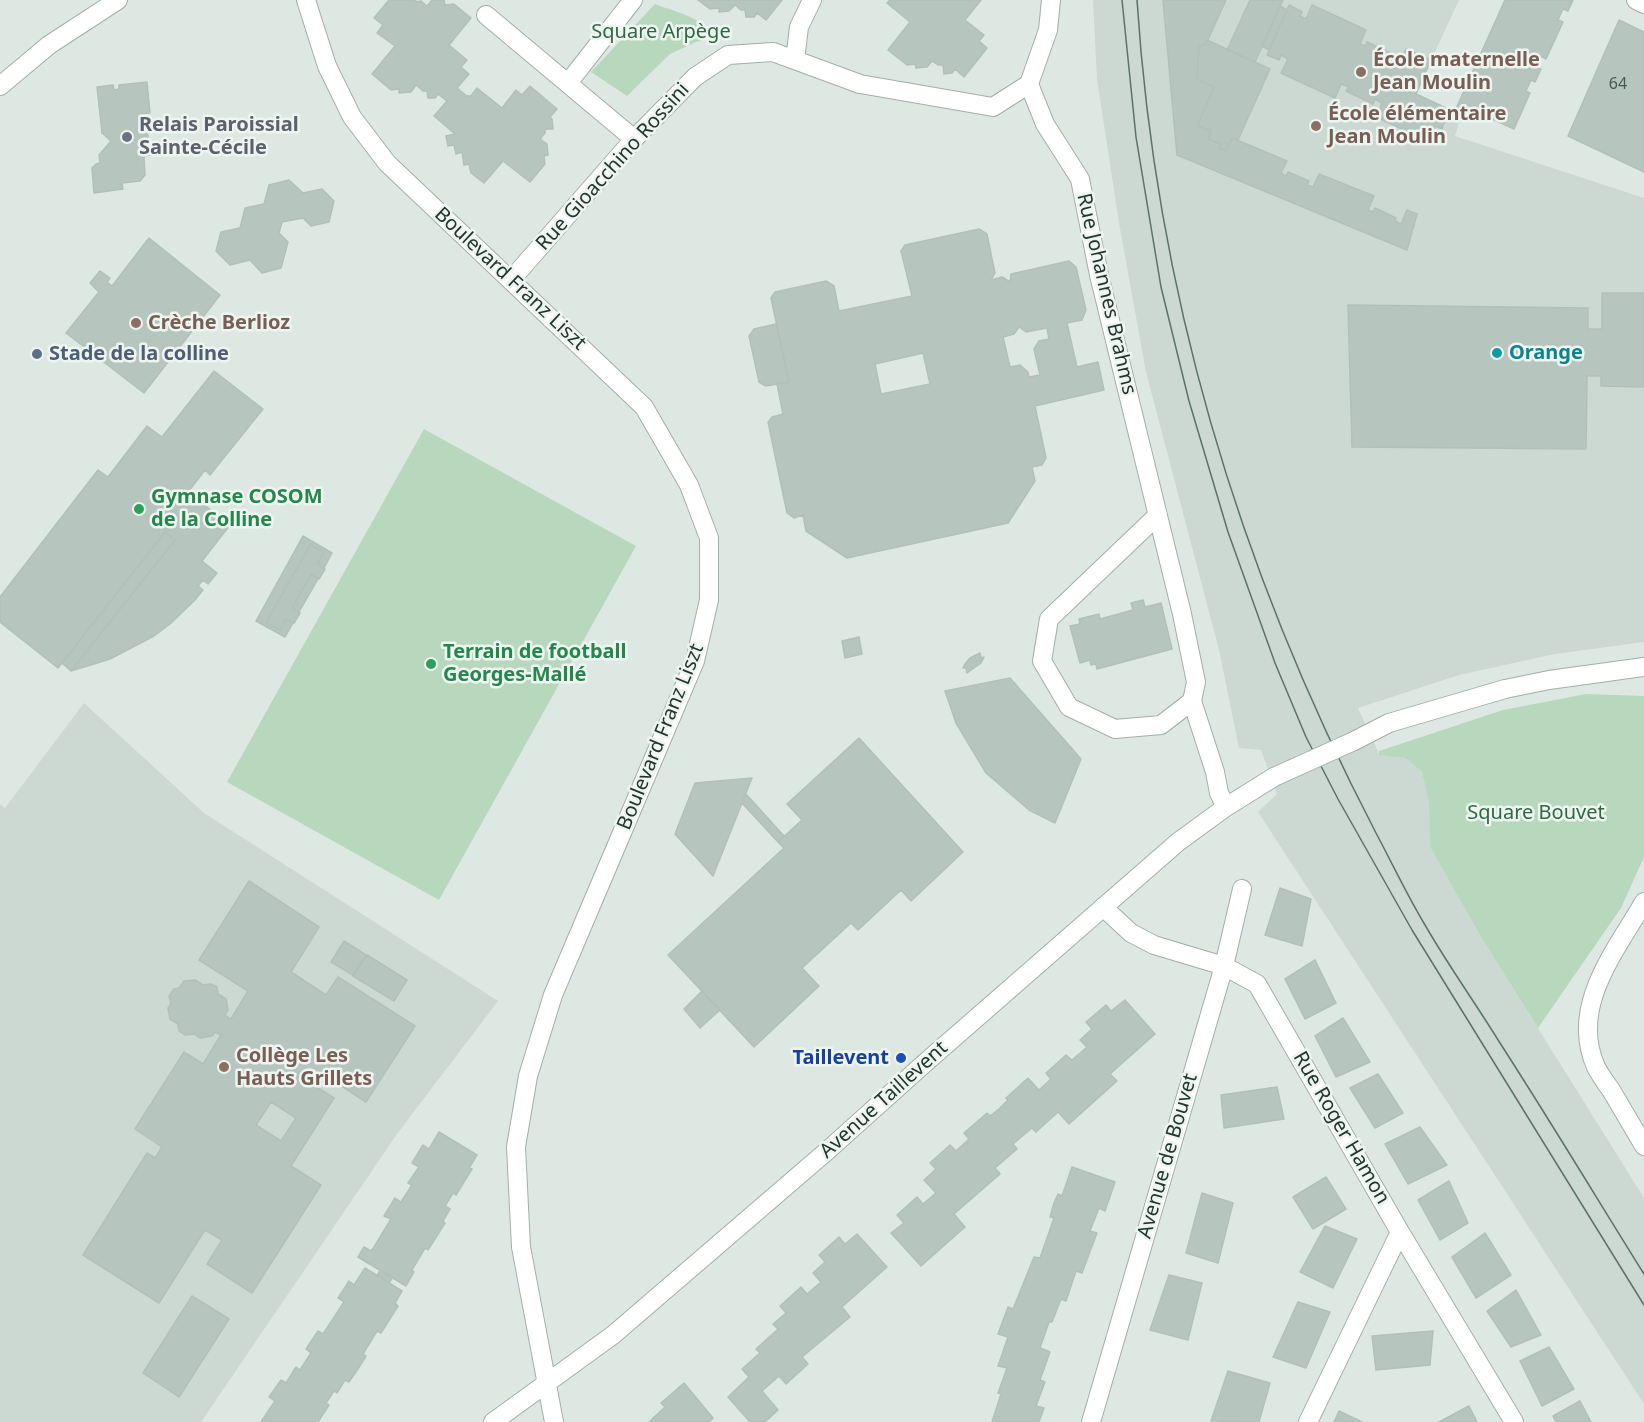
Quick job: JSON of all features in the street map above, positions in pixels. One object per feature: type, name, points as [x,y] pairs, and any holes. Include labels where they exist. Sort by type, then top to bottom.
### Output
[{"type":"street","points":[[0,86],[49,45],[118,0]]},
{"type":"street","name":"Boulevard Franz Liszt","points":[[306,0],[327,66],[352,117],[387,163],[644,407],[689,485],[709,538],[709,600],[695,661],[553,995],[528,1076],[516,1147],[521,1247],[554,1422]]},
{"type":"street","points":[[568,83],[633,0]]},
{"type":"street","points":[[795,60],[799,27],[812,0]]},
{"type":"street","points":[[1029,84],[1048,30],[1051,0]]},
{"type":"street","points":[[1636,0],[1644,4]]},
{"type":"street","points":[[486,15],[634,140]]},
{"type":"street","name":"Rue Gioacchino Rossini","points":[[511,280],[634,140],[695,77],[728,55],[773,52],[860,84],[993,107],[1029,84]]},
{"type":"street","name":"Rue Johannes Brahms","points":[[1029,84],[1045,124],[1080,179],[1099,275],[1182,614],[1196,682],[1192,701]]},
{"type":"street","points":[[1158,514],[1048,619],[1042,661],[1069,707],[1115,729],[1161,725],[1192,701],[1215,772],[1219,793],[1226,807]]},
{"type":"street","name":"Avenue Taillevent","points":[[493,1422],[622,1327],[827,1151],[1178,842],[1226,807],[1274,777],[1389,723],[1505,689],[1549,680],[1644,667]]},
{"type":"street","name":"Avenue de Bouvet","points":[[1091,1422],[1224,966],[1242,889]]},
{"type":"street","points":[[1644,902],[1597,983],[1589,1006],[1587,1026],[1588,1042],[1596,1067],[1644,1146]]},
{"type":"street","name":"Rue Roger Hamon","points":[[1103,907],[1131,933],[1148,942],[1224,966],[1257,984],[1400,1232],[1514,1422]]},
{"type":"street","points":[[1308,1422],[1400,1232]]},
{"type":"shaded area","points":[[1093,0],[1459,0],[1416,93],[1461,115],[1455,136],[1644,198],[1644,642],[1555,654],[1459,675],[1358,708],[1379,754],[1405,758],[1422,772],[1429,804],[1430,847],[1481,937],[1644,1198],[1644,1404],[1258,812],[1277,794],[1261,750],[1239,748],[1219,650],[1146,372],[1119,223],[1097,79]]},
{"type":"shaded area","name":"Collège Les Hauts Grillets","points":[[84,703],[204,813],[498,1001],[397,1134],[201,1422],[0,1422],[0,804],[5,808]]},
{"type":"green space","name":"Square Arpège","points":[[655,4],[696,20],[709,31],[713,38],[696,42],[670,54],[627,96],[591,72]]},
{"type":"green space","name":"Terrain de football Georges-Mallé","points":[[424,429],[636,546],[439,900],[227,782]]},
{"type":"green space","name":"Square Bouvet","points":[[1586,694],[1644,696],[1644,857],[1621,908],[1538,1028],[1481,937],[1430,847],[1429,804],[1422,772],[1405,758],[1379,755],[1379,751],[1503,710]]},
{"type":"building","points":[[389,0],[416,0],[427,6],[432,0],[444,0],[445,5],[454,4],[471,18],[449,45],[467,60],[461,67],[469,74],[457,88],[467,96],[471,96],[477,88],[502,108],[516,90],[522,95],[530,86],[557,109],[550,117],[553,129],[545,129],[540,139],[547,144],[548,155],[544,156],[545,164],[530,182],[503,161],[484,183],[471,173],[469,164],[464,165],[462,152],[456,154],[454,145],[448,146],[446,136],[455,134],[434,116],[447,101],[438,94],[435,98],[428,98],[427,91],[423,91],[416,85],[411,92],[399,93],[399,89],[391,90],[372,74],[395,46],[377,33],[383,25],[374,18]]},
{"type":"building","points":[[698,0],[782,0],[766,20],[757,13],[754,17],[746,17],[745,10],[735,5],[729,11],[719,12],[719,8],[710,9]]},
{"type":"building","points":[[890,0],[981,0],[965,20],[984,35],[979,41],[987,48],[964,77],[955,69],[952,73],[944,74],[943,65],[932,61],[927,67],[916,68],[915,64],[907,65],[888,50],[910,22],[887,3]]},
{"type":"building","points":[[1163,0],[1226,0],[1206,44],[1199,47],[1197,79],[1214,87],[1197,126],[1211,131],[1208,139],[1221,144],[1219,148],[1226,151],[1232,138],[1287,161],[1281,173],[1286,176],[1288,172],[1309,181],[1307,185],[1313,187],[1319,174],[1374,196],[1368,210],[1373,212],[1375,208],[1396,218],[1395,221],[1401,224],[1407,210],[1417,214],[1407,250],[1177,155]]},
{"type":"building","points":[[1250,0],[1283,0],[1255,62],[1227,50]]},
{"type":"building","points":[[1505,0],[1573,0],[1568,11],[1563,9],[1558,20],[1563,22],[1546,59],[1541,56],[1536,68],[1541,69],[1535,82],[1531,80],[1526,91],[1530,93],[1514,129],[1466,107],[1461,116],[1454,113]]},
{"type":"building","points":[[1289,5],[1302,12],[1300,16],[1306,19],[1312,5],[1366,30],[1360,44],[1365,46],[1367,42],[1395,55],[1393,60],[1399,62],[1406,49],[1431,60],[1416,94],[1448,109],[1442,129],[1435,126],[1428,141],[1376,117],[1382,103],[1375,99],[1373,104],[1346,91],[1349,87],[1341,84],[1335,98],[1281,73],[1288,59],[1281,55],[1279,60],[1267,55]]},
{"type":"building","points":[[1280,6],[1287,10],[1269,50],[1262,46]]},
{"type":"building","points":[[1619,20],[1644,32],[1644,172],[1568,136]]},
{"type":"building","points":[[1207,40],[1270,69],[1238,140],[1232,138],[1226,151],[1219,148],[1221,144],[1208,139],[1211,131],[1197,126],[1214,87],[1197,79],[1199,47],[1206,44]]},
{"type":"building","name":"Relais Paroissial Sainte-Cécile","points":[[147,82],[150,113],[139,114],[141,129],[147,128],[150,155],[144,156],[145,175],[140,181],[122,183],[123,189],[94,193],[92,168],[100,163],[99,155],[111,141],[102,133],[97,87],[113,85],[114,90],[119,89],[119,85]]},
{"type":"building","points":[[289,180],[303,193],[322,189],[334,201],[329,222],[311,226],[303,218],[282,222],[279,233],[288,242],[281,268],[262,273],[250,260],[230,265],[216,251],[221,232],[240,228],[245,208],[264,204],[269,185]]},
{"type":"building","points":[[979,229],[987,234],[995,273],[991,280],[1002,277],[1010,282],[1011,274],[1069,261],[1076,267],[1086,310],[1082,320],[1067,323],[1077,367],[1098,362],[1104,390],[1035,406],[1046,458],[1042,465],[1032,467],[1035,481],[1008,523],[847,558],[806,531],[803,515],[794,518],[787,513],[768,422],[772,417],[783,414],[777,384],[789,382],[771,298],[775,292],[826,281],[834,286],[839,311],[912,296],[901,251],[905,245]],"holes":[[[1019,327],[1026,332],[1047,328],[1049,339],[1039,341],[1034,349],[1040,375],[1029,377],[1028,372],[1020,365],[1010,367],[1003,337],[1014,334]],[[923,353],[930,384],[881,394],[875,364]]]},
{"type":"building","name":"Crèche Berlioz","points":[[149,238],[220,295],[144,393],[66,333],[99,292],[90,283],[100,271],[110,278],[107,282],[112,286]]},
{"type":"building","name":"Orange","points":[[1602,293],[1644,293],[1644,387],[1601,386],[1601,376],[1587,376],[1586,449],[1352,447],[1348,305],[1588,308],[1588,329],[1602,329]]},
{"type":"building","points":[[776,324],[789,382],[766,386],[759,382],[749,336],[754,329]]},
{"type":"building","name":"Gymnase COSOM de la Colline","points":[[214,371],[263,409],[210,475],[205,470],[188,492],[230,525],[202,561],[217,573],[208,584],[203,580],[198,586],[203,590],[194,601],[154,636],[110,659],[71,671],[175,540],[165,532],[58,668],[0,622],[0,597],[98,470],[108,477],[147,426],[162,437]]},
{"type":"building","points":[[165,532],[175,540],[71,671],[62,663]]},
{"type":"building","points":[[303,536],[332,553],[324,568],[317,564],[324,552],[310,545],[266,623],[280,630],[286,619],[293,623],[285,637],[256,621]]},
{"type":"building","points":[[310,545],[324,552],[317,564],[325,569],[319,579],[311,574],[292,608],[300,613],[294,623],[286,619],[280,630],[266,623]]},
{"type":"building","points":[[311,574],[318,579],[299,612],[292,608]]},
{"type":"building","points":[[1143,600],[1145,607],[1161,603],[1172,649],[1097,669],[1096,664],[1091,665],[1090,660],[1080,663],[1070,626],[1080,624],[1079,619],[1099,614],[1100,619],[1133,610],[1131,603]]},
{"type":"building","points":[[859,637],[862,654],[845,658],[842,641]]},
{"type":"building","points":[[980,653],[981,658],[984,657],[981,663],[967,673],[966,668],[963,668],[965,664],[970,658]]},
{"type":"building","points":[[1010,678],[1081,759],[1055,823],[1029,810],[986,773],[956,723],[945,691]]},
{"type":"building","points":[[859,738],[963,852],[911,901],[901,890],[858,930],[851,923],[802,968],[819,986],[754,1047],[668,955],[784,848],[778,842],[802,820],[787,804]]},
{"type":"building","points":[[752,778],[713,876],[675,834],[695,783]]},
{"type":"building","points":[[746,794],[784,836],[778,842],[742,803]]},
{"type":"building","name":"Collège Les Hauts Grillets","points":[[249,881],[319,927],[291,972],[326,995],[338,977],[415,1026],[366,1102],[323,1074],[315,1086],[334,1098],[291,1166],[321,1185],[252,1293],[207,1264],[222,1240],[205,1230],[159,1303],[83,1255],[147,1153],[155,1158],[162,1147],[135,1129],[184,1052],[203,1064],[221,1035],[215,1032],[212,1036],[200,1038],[194,1034],[185,1035],[179,1031],[178,1024],[170,1019],[169,996],[184,981],[196,980],[203,985],[211,984],[217,987],[218,994],[226,999],[228,1010],[225,1015],[231,1019],[248,991],[199,960]],"holes":[[[271,1102],[296,1118],[281,1141],[256,1125]]]},
{"type":"building","points":[[1280,888],[1311,899],[1302,946],[1265,935]]},
{"type":"building","points":[[344,941],[366,955],[353,975],[331,962]]},
{"type":"building","points":[[367,955],[407,980],[394,1001],[353,976]]},
{"type":"building","points":[[1315,960],[1336,1003],[1305,1019],[1285,979]]},
{"type":"building","points":[[702,991],[720,1010],[700,1028],[684,1009]]},
{"type":"building","points":[[1125,1000],[1155,1034],[1110,1074],[1117,1081],[1069,1124],[1058,1112],[1036,1132],[1032,1128],[1013,1144],[1017,1149],[995,1168],[1000,1174],[954,1214],[965,1227],[921,1266],[891,1233],[904,1223],[897,1215],[917,1197],[923,1204],[936,1193],[924,1180],[936,1169],[930,1163],[950,1145],[956,1151],[969,1139],[964,1133],[987,1113],[990,1116],[999,1109],[1008,1100],[1006,1098],[1028,1078],[1039,1090],[1051,1079],[1046,1073],[1066,1055],[1072,1060],[1087,1047],[1080,1040],[1092,1029],[1086,1022],[1106,1005],[1111,1011]]},
{"type":"building","points":[[1343,1018],[1370,1062],[1336,1077],[1315,1036]]},
{"type":"building","points":[[1378,1074],[1403,1113],[1375,1128],[1350,1088]]},
{"type":"building","points":[[1277,1087],[1284,1119],[1224,1128],[1221,1095]]},
{"type":"building","points":[[1420,1127],[1447,1165],[1408,1184],[1385,1144]]},
{"type":"building","points":[[439,1132],[477,1155],[469,1168],[472,1169],[456,1195],[453,1193],[445,1206],[450,1209],[443,1221],[445,1223],[428,1250],[425,1248],[406,1286],[358,1257],[364,1247],[371,1251],[374,1247],[391,1219],[384,1216],[395,1198],[401,1202],[412,1185],[408,1183],[419,1167],[412,1163],[423,1145],[429,1149]]},
{"type":"building","points":[[1072,1167],[1115,1182],[1105,1211],[1099,1208],[1090,1231],[1097,1233],[1082,1273],[1076,1271],[1066,1301],[1061,1299],[1052,1322],[1049,1322],[1040,1348],[1050,1352],[1040,1380],[1045,1382],[1036,1406],[1044,1408],[1039,1422],[992,1422],[1001,1394],[998,1393],[1007,1368],[998,1366],[1008,1337],[998,1334],[1008,1307],[1013,1309],[1034,1257],[1040,1258],[1054,1218],[1050,1217],[1054,1203],[1058,1194],[1062,1196]]},
{"type":"building","points":[[1326,1177],[1346,1209],[1313,1229],[1293,1197]]},
{"type":"building","points":[[1449,1181],[1468,1223],[1440,1240],[1418,1200]]},
{"type":"building","points":[[1202,1193],[1233,1203],[1218,1263],[1186,1253]]},
{"type":"building","points":[[1325,1226],[1357,1239],[1333,1288],[1300,1272]]},
{"type":"building","points":[[1485,1233],[1511,1275],[1476,1298],[1452,1257]]},
{"type":"building","points":[[857,1234],[887,1267],[842,1307],[850,1317],[802,1357],[808,1364],[786,1384],[779,1376],[762,1391],[778,1410],[765,1422],[750,1422],[728,1397],[749,1377],[742,1369],[760,1353],[756,1349],[778,1329],[773,1324],[786,1313],[780,1306],[801,1287],[807,1294],[821,1282],[813,1273],[825,1262],[819,1255],[839,1237],[845,1244]]},
{"type":"building","points":[[365,1268],[402,1291],[395,1303],[398,1306],[381,1333],[377,1331],[363,1354],[366,1356],[358,1369],[349,1382],[345,1380],[337,1393],[334,1391],[326,1403],[329,1405],[318,1422],[261,1422],[275,1401],[269,1397],[281,1380],[286,1383],[296,1367],[300,1370],[311,1353],[306,1349],[318,1331],[323,1334],[344,1302],[338,1298],[349,1281],[354,1285]]},
{"type":"building","points":[[380,1270],[393,1277],[389,1283],[377,1276]]},
{"type":"building","points":[[1169,1275],[1202,1283],[1188,1340],[1150,1330]]},
{"type":"building","points":[[1516,1290],[1541,1335],[1511,1347],[1487,1311]]},
{"type":"building","points":[[192,1296],[229,1319],[179,1397],[143,1373]]},
{"type":"building","points":[[1298,1302],[1330,1312],[1306,1368],[1273,1357]]},
{"type":"building","points":[[1433,1331],[1430,1365],[1376,1370],[1372,1336]]},
{"type":"building","points":[[1549,1347],[1574,1389],[1542,1406],[1520,1361]]},
{"type":"building","points":[[1228,1371],[1270,1383],[1259,1422],[1211,1421]]},
{"type":"building","points":[[684,1383],[713,1418],[709,1422],[649,1422],[665,1407],[661,1403]]},
{"type":"building","points":[[1580,1401],[1591,1422],[1556,1422],[1553,1416]]},
{"type":"building","points":[[1469,1406],[1477,1422],[1439,1422]]},
{"type":"building","points":[[1339,1411],[1362,1422],[1334,1422]]},
{"type":"tram line","points":[[1122,0],[1136,137],[1161,287],[1189,401],[1228,532],[1275,663],[1306,737],[1412,930],[1644,1305]]},
{"type":"tram line","points":[[1137,0],[1147,109],[1163,217],[1185,324],[1213,429],[1246,532],[1284,634],[1327,734],[1418,914],[1644,1274]]},
{"type":"place","name":"École maternelle Jean Moulin","points":[[1361,72]]},
{"type":"place","name":"École élémentaire Jean Moulin","points":[[1316,126]]},
{"type":"place","name":"Relais Paroissial Sainte-Cécile","points":[[127,137]]},
{"type":"place","name":"Crèche Berlioz","points":[[136,323]]},
{"type":"place","name":"Orange","points":[[1497,353]]},
{"type":"place","name":"Stade de la colline","points":[[37,354]]},
{"type":"place","name":"Gymnase COSOM de la Colline","points":[[139,509]]},
{"type":"place","name":"Terrain de football Georges-Mallé","points":[[431,664]]},
{"type":"place","name":"Taillevent","points":[[901,1058]]},
{"type":"place","name":"Collège Les Hauts Grillets","points":[[224,1067]]}]
